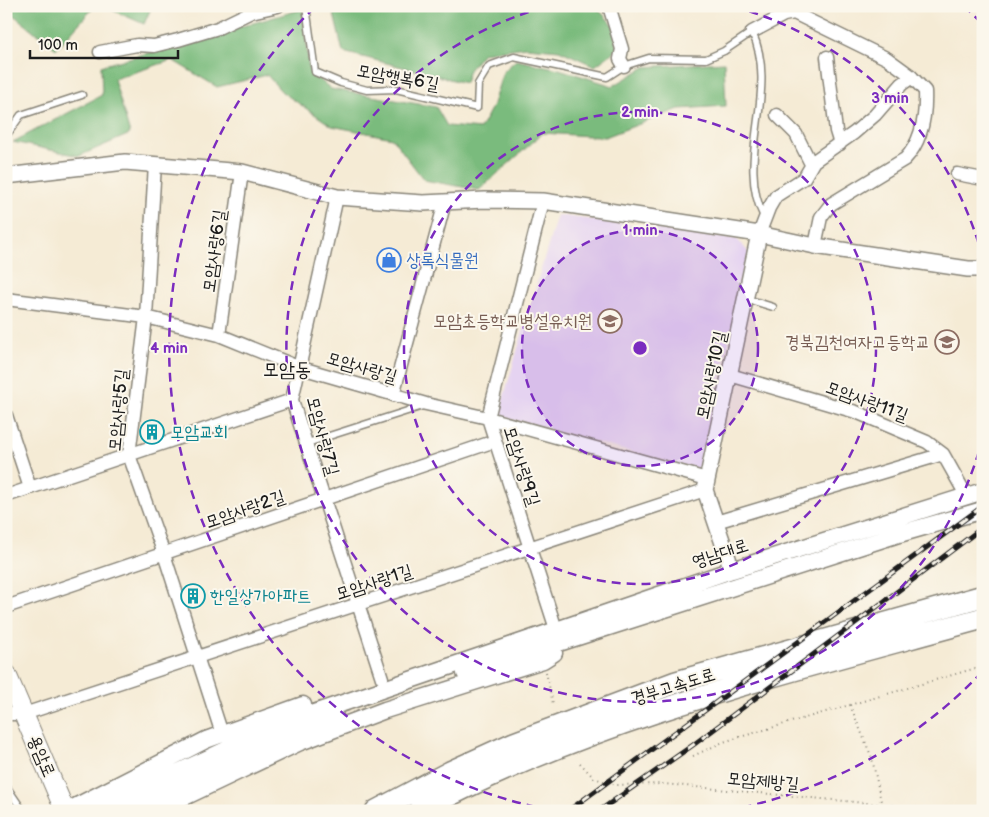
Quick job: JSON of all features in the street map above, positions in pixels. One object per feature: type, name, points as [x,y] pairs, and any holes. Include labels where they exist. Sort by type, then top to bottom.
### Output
[{"type":"highway","name":"경부고속도로","points":[[376,811],[450,772],[514,743],[667,685],[983,596]]},
{"type":"highway","name":"경부고속도로","points":[[419,811],[512,766],[624,723],[757,681],[983,618]]},
{"type":"main road","name":"영남대로","points":[[577,630],[732,570],[983,491]]},
{"type":"main road","name":"영남대로","points":[[473,664],[577,630],[983,510]]},
{"type":"main road","points":[[66,811],[206,740],[222,734],[382,678],[554,624],[577,630]]},
{"type":"main road","points":[[154,811],[300,742],[385,710],[543,660],[577,630]]},
{"type":"main road","points":[[96,811],[245,741],[305,716],[473,664]]},
{"type":"main road","points":[[124,811],[310,726],[473,664]]},
{"type":"main road","name":"용암로","points":[[6,673],[15,714],[66,811]]},
{"type":"street","points":[[100,52],[137,45],[154,46],[178,40],[218,28],[245,9],[278,6]]},
{"type":"street","points":[[609,6],[622,49],[620,59],[624,66]]},
{"type":"street","points":[[752,32],[784,15],[794,13],[888,59],[925,91],[926,112],[913,150],[905,159],[831,204],[822,217],[815,246]]},
{"type":"street","points":[[827,57],[836,131],[840,144]]},
{"type":"street","points":[[759,234],[776,196],[804,178],[811,164],[840,144],[875,115],[902,84],[912,78]]},
{"type":"street","points":[[777,115],[796,134],[811,164]]},
{"type":"street","points":[[6,176],[125,162],[242,172],[337,197],[423,203],[543,201],[759,234],[815,246],[968,269],[983,269]]},
{"type":"street","name":"모암사랑5길","points":[[155,164],[146,317],[129,455],[164,554],[222,734]]},
{"type":"street","name":"모암사랑6길","points":[[219,335],[242,172]]},
{"type":"street","points":[[957,174],[983,178]]},
{"type":"street","name":"모암사랑7길","points":[[337,197],[292,400],[304,444],[382,678]]},
{"type":"street","name":"모암사랑9길","points":[[543,201],[488,418],[554,624]]},
{"type":"street","points":[[393,395],[445,202]]},
{"type":"street","name":"모암사랑10길","points":[[706,485],[747,299],[759,234]]},
{"type":"street","name":"모암사랑길","points":[[6,300],[146,317],[219,335],[298,367],[426,404],[488,418],[706,485]]},
{"type":"street","name":"모암사랑11길","points":[[730,374],[856,412],[927,442],[943,454],[966,496]]},
{"type":"street","points":[[6,496],[292,400]]},
{"type":"street","points":[[6,415],[30,488]]},
{"type":"street","name":"모암사랑2길","points":[[6,607],[495,442]]},
{"type":"street","points":[[716,522],[943,454]]},
{"type":"street","points":[[706,485],[732,570]]},
{"type":"street","name":"모암사랑1길","points":[[15,714],[359,605],[530,548],[706,485]]},
{"type":"lane","name":"모암행복6길","points":[[306,6],[315,72],[367,90],[396,89],[477,108],[478,84],[489,66],[514,57],[608,77],[624,66],[649,58],[706,59],[724,51],[752,32]]},
{"type":"lane","points":[[752,32],[760,48],[762,89],[754,157],[756,196],[765,218]]},
{"type":"lane","points":[[6,136],[21,115],[82,95]]},
{"type":"lane","points":[[747,299],[772,307]]},
{"type":"lane","points":[[304,444],[426,404]]},
{"type":"lane","points":[[6,786],[23,811]]},
{"type":"path","points":[[543,660],[553,704]]},
{"type":"path","points":[[694,756],[723,742],[983,666]]},
{"type":"path","points":[[850,705],[872,758],[883,811]]},
{"type":"path","name":"모암제방길","points":[[580,763],[586,771],[601,782],[616,785],[664,784],[950,811]]},
{"type":"shaded area","points":[[557,215],[737,239],[750,254],[698,470],[498,416]]},
{"type":"green space","points":[[6,6],[95,6],[56,49],[6,9]]},
{"type":"green space","points":[[103,6],[152,6],[144,24]]},
{"type":"green space","points":[[332,6],[595,6],[613,25],[618,49],[595,66],[559,50],[526,47],[483,53],[469,70],[465,83],[343,52]]},
{"type":"green space","points":[[303,9],[309,71],[331,89],[436,107],[447,126],[480,129],[492,107],[503,72],[516,60],[559,69],[613,86],[645,67],[724,62],[726,106],[679,109],[605,137],[543,133],[479,190],[424,180],[392,138],[332,126],[282,92],[267,75],[217,87],[172,60],[114,79],[130,134],[79,156],[13,142],[102,95],[101,66]]},
{"type":"railway","points":[[568,811],[983,506]]},
{"type":"railway","points":[[599,811],[693,745],[983,527]]},
{"type":"place","name":"상록식물원","points":[[389,260]]},
{"type":"place","name":"모암초등학교병설유치원","points":[[610,321]]},
{"type":"place","name":"경북김천여자고등학교","points":[[947,342]]},
{"type":"place","name":"모암교회","points":[[152,432]]},
{"type":"place","name":"한일상가아파트","points":[[193,596]]},
{"type":"district","name":"모암동","points":[[287,369]]}]
